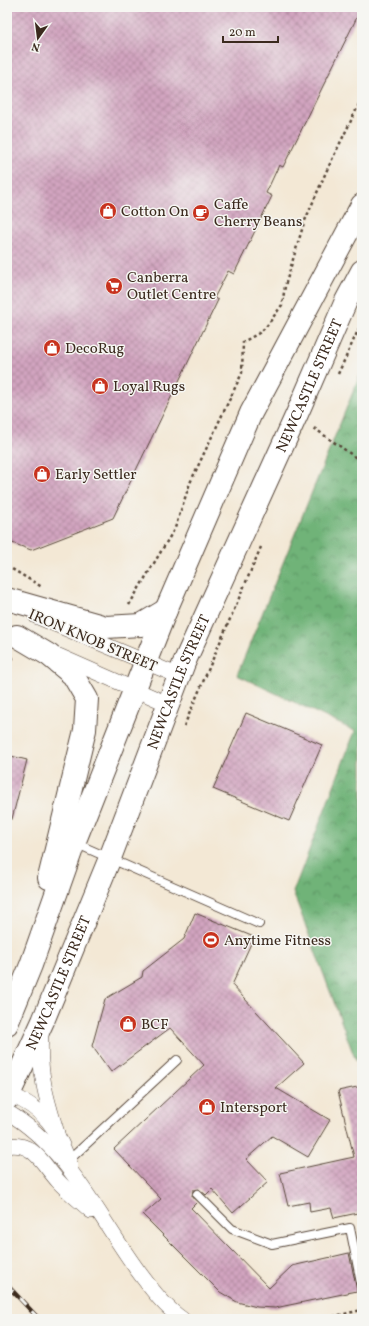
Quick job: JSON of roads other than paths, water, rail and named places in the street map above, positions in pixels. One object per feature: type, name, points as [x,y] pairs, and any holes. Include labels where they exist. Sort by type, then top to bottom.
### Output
[{"type":"main road","name":"NEWCASTLE STREET","points":[[7,1024],[31,965],[74,843],[145,662],[251,413],[362,205]]},
{"type":"main road","name":"NEWCASTLE STREET","points":[[8,1100],[43,1021],[110,858],[179,676],[297,414],[346,301],[362,271]]},
{"type":"main road","points":[[7,600],[106,627],[141,625],[166,610]]},
{"type":"main road","points":[[12,634],[49,655],[74,675],[87,699],[85,730],[56,848],[31,965]]},
{"type":"street","name":"IRON KNOB STREET","points":[[7,604],[179,676]]},
{"type":"street","name":"IRON KNOB STREET","points":[[12,634],[168,704]]},
{"type":"street","points":[[43,1021],[40,1069],[46,1099],[57,1133],[71,1168],[106,1225],[155,1294],[182,1319]]},
{"type":"street","points":[[8,1100],[28,1102],[38,1109],[57,1133]]},
{"type":"street","points":[[8,1100],[19,1119],[39,1136],[71,1168]]},
{"type":"street","points":[[7,1146],[20,1145],[37,1155],[57,1180],[106,1225]]},
{"type":"lane","points":[[74,843],[259,924]]},
{"type":"lane","points":[[71,1168],[177,1060]]},
{"type":"lane","points":[[197,1194],[232,1229],[272,1244],[350,1228],[362,1288]]},
{"type":"railway","points":[[7,1285],[39,1319]]},
{"type":"place","name":"Cotton On","points":[[108,211]]},
{"type":"place","name":"Caffe Cherry Beans","points":[[201,213]]},
{"type":"place","name":"Canberra Outlet Centre","points":[[114,286]]},
{"type":"place","name":"DecoRug","points":[[52,348]]},
{"type":"place","name":"Loyal Rugs","points":[[100,386]]},
{"type":"place","name":"Early Settler","points":[[42,474]]},
{"type":"place","name":"Anytime Fitness","points":[[211,940]]},
{"type":"place","name":"BCF","points":[[128,1024]]},
{"type":"place","name":"Intersport","points":[[207,1107]]}]
